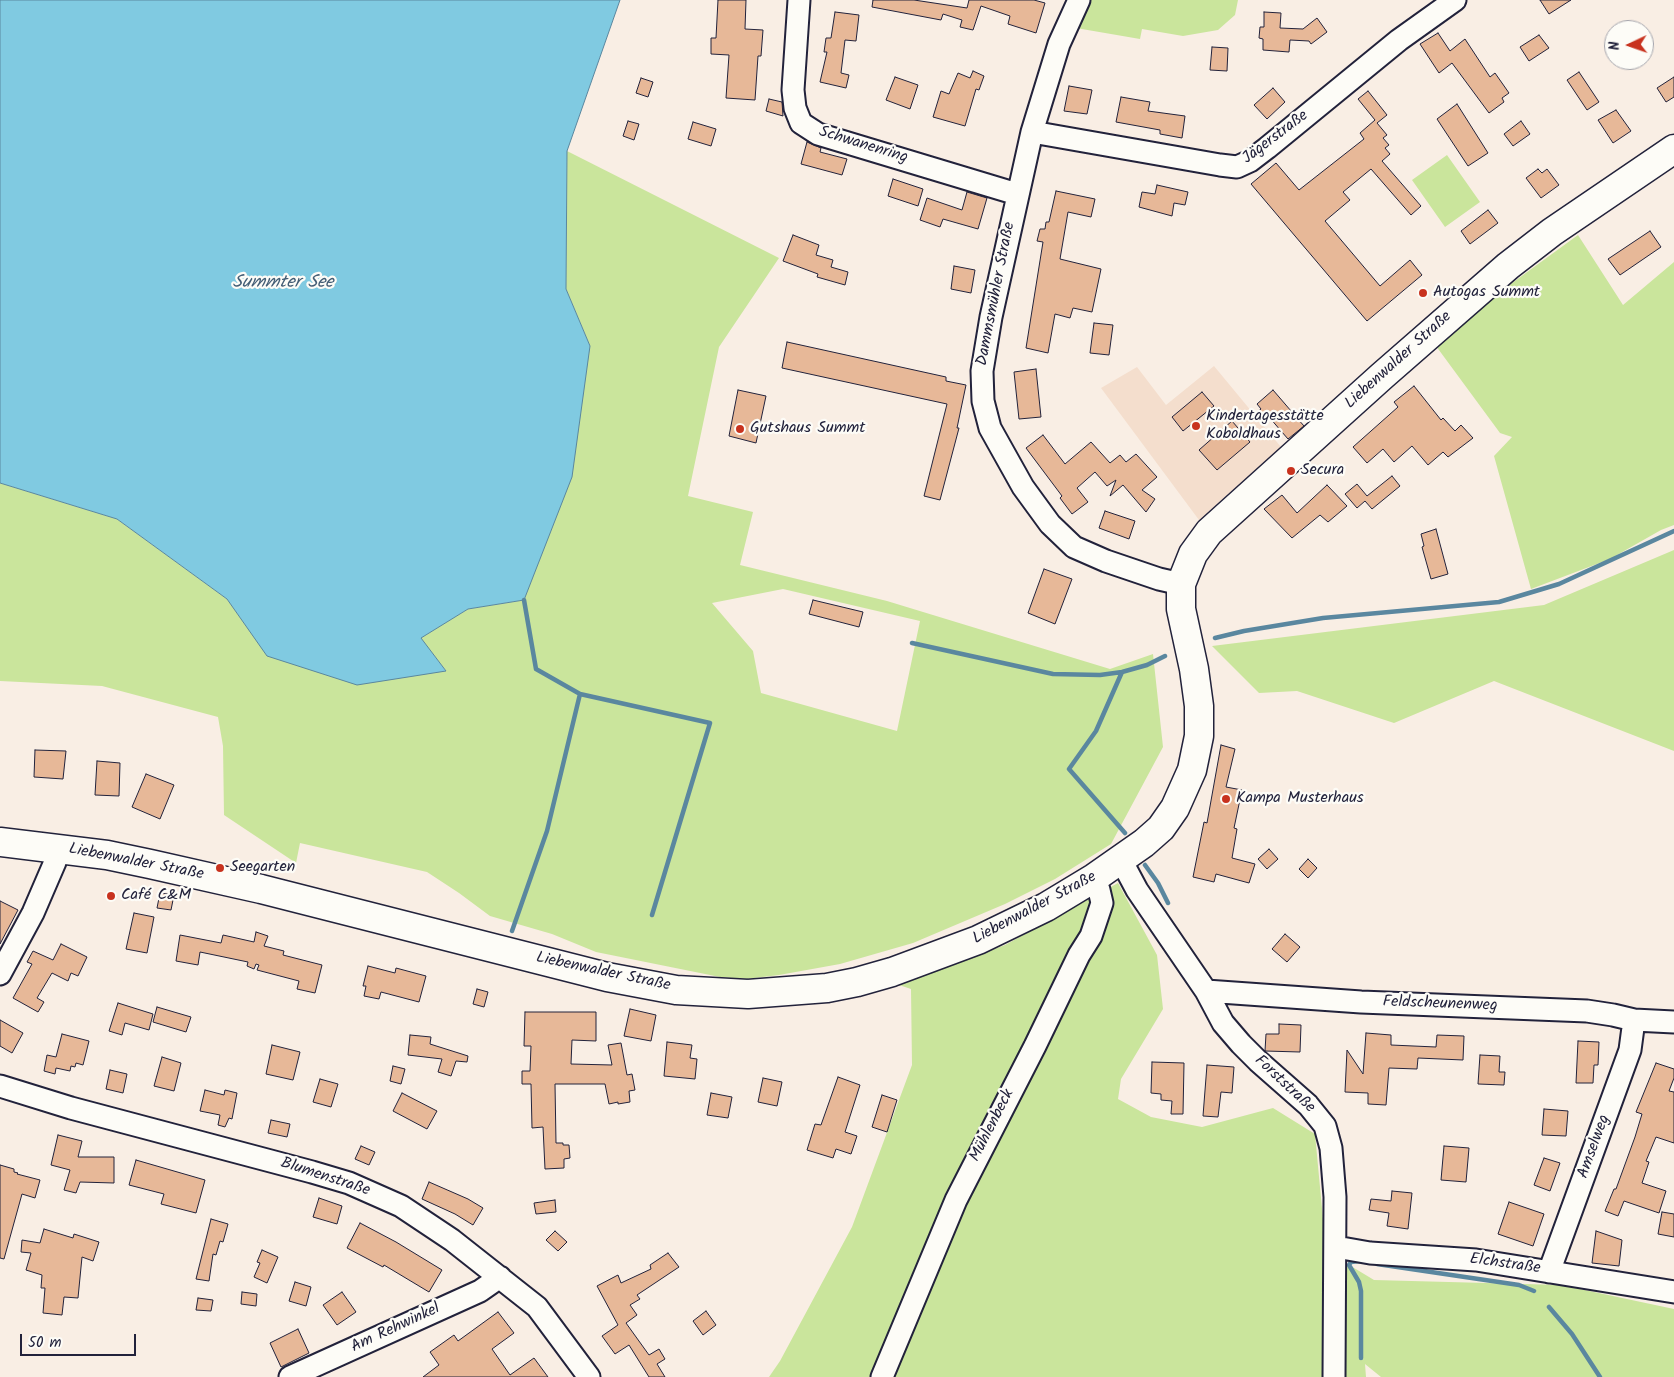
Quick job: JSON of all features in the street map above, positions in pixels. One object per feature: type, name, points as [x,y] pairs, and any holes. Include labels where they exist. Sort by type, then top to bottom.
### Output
[{"type":"main road","name":"Liebenwalder Straße","points":[[0,842],[115,857],[235,883],[630,982],[676,990],[748,994],[827,988],[892,972],[978,940],[1046,907],[1121,860],[1161,828],[1175,808],[1192,770],[1199,736],[1199,706],[1194,669],[1181,609],[1181,584],[1193,554],[1209,532],[1511,263],[1552,232],[1674,149]]},
{"type":"street","name":"Schwanenring","points":[[799,0],[793,90],[795,108],[801,123],[818,134],[1018,194]]},
{"type":"street","name":"Dammsmühler Straße","points":[[1079,0],[1059,44],[1032,132],[991,317],[982,371],[983,401],[990,428],[1023,487],[1050,524],[1074,547],[1106,561],[1156,578],[1181,584]]},
{"type":"street","name":"Jägerstraße","points":[[1032,132],[1237,167],[1250,161],[1267,148],[1399,40],[1455,0]]},
{"type":"street","points":[[0,974],[33,914],[59,849]]},
{"type":"street","name":"Forststraße","points":[[1121,860],[1137,890],[1206,991],[1223,1023],[1241,1044],[1308,1105],[1325,1126],[1331,1148],[1336,1197],[1334,1377]]},
{"type":"street","name":"Mühlenbeck","points":[[882,1377],[964,1183],[1035,1046],[1079,955],[1091,936],[1102,903],[1094,878]]},
{"type":"street","name":"Feldscheunenweg","points":[[1206,991],[1361,1002],[1587,1011],[1634,1020],[1674,1022]]},
{"type":"street","name":"Amselweg","points":[[1549,1272],[1630,1050],[1634,1020]]},
{"type":"street","name":"Blumenstraße","points":[[0,1086],[71,1108],[349,1183],[401,1206],[452,1240],[537,1307],[589,1377]]},
{"type":"street","name":"Elchstraße","points":[[1336,1247],[1370,1253],[1476,1260],[1674,1292]]},
{"type":"street","name":"Am Rehwinkel","points":[[290,1377],[480,1291],[500,1277]]},
{"type":"shaded area","name":"Kindertagesstätte Koboldhaus","points":[[1214,366],[1281,447],[1199,520],[1101,388],[1137,367],[1166,405]]},
{"type":"green space","points":[[1090,0],[1238,0],[1235,15],[1218,30],[1183,36],[1142,29],[1140,39],[1076,28]]},
{"type":"green space","points":[[567,151],[779,258],[719,347],[688,496],[753,512],[740,565],[887,601],[1110,669],[1153,654],[1163,747],[1111,844],[1055,879],[1005,904],[913,943],[840,964],[779,975],[746,979],[720,977],[596,952],[552,934],[490,916],[427,872],[300,843],[296,863],[224,815],[223,746],[218,717],[102,686],[0,681],[0,483],[117,519],[227,599],[268,656],[446,671],[420,638],[468,609],[524,600],[590,346],[566,289]],"holes":[[[783,589],[920,621],[897,731],[761,693],[753,651],[712,603]]]},
{"type":"green space","points":[[1447,155],[1480,202],[1445,227],[1412,180]]},
{"type":"green space","points":[[1578,235],[1623,305],[1674,262],[1674,525],[1661,530],[1610,559],[1531,589],[1494,456],[1512,437],[1500,433],[1436,346],[1486,302]]},
{"type":"green space","points":[[1674,550],[1674,751],[1494,681],[1394,723],[1297,691],[1259,693],[1212,646],[1544,605]]},
{"type":"green space","points":[[1118,883],[1157,955],[1163,1009],[1121,1079],[1118,1099],[1151,1117],[1202,1127],[1273,1108],[1315,1134],[1326,1251],[1374,1280],[1561,1285],[1674,1309],[1674,1377],[1381,1377],[1365,1364],[1366,1377],[769,1377],[780,1361],[852,1227],[912,1065],[911,989],[899,985],[1005,945]]},
{"type":"water","name":"Summter See","points":[[0,0],[620,0],[567,151],[566,289],[590,346],[572,477],[524,600],[468,609],[421,638],[446,671],[357,685],[267,656],[227,599],[117,519],[0,483]]},
{"type":"building","points":[[718,0],[746,0],[745,29],[763,30],[761,56],[758,56],[755,100],[726,98],[729,55],[711,54],[711,38],[716,38]]},
{"type":"building","points":[[873,0],[914,0],[967,8],[969,0],[1034,0],[1045,3],[1036,33],[1008,24],[1010,16],[981,6],[973,30],[960,27],[962,20],[943,14],[941,20],[872,7]]},
{"type":"building","points":[[1540,0],[1571,0],[1549,14]]},
{"type":"building","points":[[835,12],[859,15],[856,41],[845,40],[841,73],[849,75],[846,88],[820,82],[827,52],[824,52],[826,38],[831,38]]},
{"type":"building","points":[[1264,12],[1281,13],[1280,28],[1303,29],[1317,18],[1327,32],[1311,44],[1309,41],[1290,40],[1289,52],[1263,50],[1263,39],[1259,38],[1260,27],[1264,27]]},
{"type":"building","points":[[1438,33],[1450,51],[1465,39],[1490,77],[1495,73],[1509,93],[1502,98],[1504,102],[1489,113],[1452,63],[1439,73],[1420,44]]},
{"type":"building","points":[[1539,35],[1549,48],[1529,61],[1520,47]]},
{"type":"building","points":[[1212,47],[1228,48],[1227,71],[1210,70]]},
{"type":"building","points":[[973,71],[984,76],[979,90],[976,89],[965,126],[933,117],[941,91],[949,94],[958,73],[970,78]]},
{"type":"building","points":[[1579,72],[1599,102],[1587,110],[1567,80]]},
{"type":"building","points":[[895,77],[918,85],[910,109],[886,100]]},
{"type":"building","points":[[1674,77],[1674,97],[1666,102],[1657,88]]},
{"type":"building","points":[[641,78],[653,82],[648,97],[636,93]]},
{"type":"building","points":[[1069,86],[1092,90],[1087,114],[1064,111]]},
{"type":"building","points":[[1273,88],[1285,102],[1267,119],[1254,105]]},
{"type":"building","points":[[1368,91],[1387,115],[1377,123],[1387,135],[1383,138],[1389,145],[1385,148],[1390,154],[1382,161],[1421,206],[1411,215],[1371,169],[1343,192],[1350,200],[1325,221],[1380,286],[1410,260],[1422,275],[1367,321],[1251,184],[1276,163],[1299,190],[1364,139],[1360,133],[1375,120],[1358,99]]},
{"type":"building","points":[[1121,97],[1150,102],[1148,111],[1185,116],[1182,138],[1160,134],[1160,130],[1116,122]]},
{"type":"building","points":[[769,99],[782,102],[783,116],[766,111]]},
{"type":"building","points":[[1457,104],[1488,153],[1468,166],[1437,119]]},
{"type":"building","points":[[1616,110],[1631,131],[1613,143],[1598,120]]},
{"type":"building","points":[[628,121],[639,124],[634,140],[623,136]]},
{"type":"building","points":[[1521,121],[1530,134],[1513,146],[1504,134]]},
{"type":"building","points":[[693,122],[716,129],[711,146],[688,139]]},
{"type":"building","points":[[807,142],[821,148],[820,152],[847,159],[842,175],[801,164]]},
{"type":"building","points":[[1538,169],[1542,173],[1547,169],[1559,185],[1541,198],[1526,178]]},
{"type":"building","points":[[893,179],[923,189],[918,206],[888,196]]},
{"type":"building","points":[[1157,185],[1188,192],[1185,205],[1174,203],[1172,216],[1139,207],[1142,192],[1155,194]]},
{"type":"building","points":[[1056,191],[1095,199],[1091,217],[1068,212],[1060,259],[1101,269],[1092,312],[1073,308],[1070,318],[1055,314],[1048,353],[1026,348],[1043,242],[1037,241],[1040,229],[1045,229],[1046,222],[1049,222]]},
{"type":"building","points":[[967,192],[987,198],[978,229],[943,219],[940,227],[920,220],[927,198],[962,210]]},
{"type":"building","points":[[1488,210],[1498,223],[1470,244],[1461,231]]},
{"type":"building","points":[[1650,231],[1661,247],[1620,275],[1608,259]]},
{"type":"building","points":[[793,235],[819,245],[816,255],[833,260],[831,267],[848,272],[845,285],[817,277],[818,274],[783,261]]},
{"type":"building","points":[[954,266],[975,270],[971,293],[951,289]]},
{"type":"building","points":[[1094,323],[1113,325],[1109,355],[1090,353]]},
{"type":"building","points":[[787,342],[946,377],[946,381],[966,385],[957,428],[959,428],[940,500],[924,496],[947,404],[782,368]]},
{"type":"building","points":[[1036,369],[1041,417],[1019,419],[1014,372]]},
{"type":"building","points":[[1414,386],[1441,420],[1443,418],[1455,431],[1461,425],[1473,438],[1448,457],[1443,452],[1428,465],[1412,446],[1394,462],[1383,449],[1367,463],[1353,447],[1398,407],[1394,402]]},
{"type":"building","points":[[738,390],[766,396],[756,443],[729,436]]},
{"type":"building","points":[[1273,390],[1304,426],[1288,439],[1269,417],[1264,422],[1256,413],[1261,409],[1257,404]]},
{"type":"building","points":[[1202,392],[1214,406],[1183,431],[1172,417]]},
{"type":"building","points":[[1232,421],[1250,442],[1217,470],[1199,450]]},
{"type":"building","points":[[1043,435],[1065,464],[1091,442],[1110,463],[1120,455],[1126,462],[1136,454],[1157,477],[1142,490],[1155,499],[1146,512],[1123,485],[1110,496],[1116,480],[1107,486],[1095,472],[1077,488],[1088,502],[1072,514],[1060,498],[1062,496],[1026,448]]},
{"type":"building","points":[[1392,476],[1400,486],[1372,509],[1365,501],[1357,508],[1345,494],[1357,484],[1367,496]]},
{"type":"building","points":[[1327,485],[1347,506],[1328,522],[1320,515],[1292,538],[1264,509],[1282,495],[1297,513]]},
{"type":"building","points":[[1105,511],[1135,521],[1129,539],[1099,528]]},
{"type":"building","points":[[1436,529],[1448,574],[1431,579],[1422,547],[1424,546],[1421,534]]},
{"type":"building","points":[[1044,569],[1072,579],[1055,624],[1028,613]]},
{"type":"building","points":[[813,600],[863,612],[859,627],[809,614]]},
{"type":"building","points":[[1221,745],[1235,749],[1226,787],[1242,790],[1234,828],[1237,829],[1232,858],[1255,864],[1249,883],[1216,874],[1214,882],[1193,877],[1204,822],[1207,823]]},
{"type":"building","points":[[35,750],[66,751],[63,779],[34,777]]},
{"type":"building","points":[[97,761],[120,763],[119,796],[95,795]]},
{"type":"building","points":[[146,774],[174,785],[160,819],[132,807]]},
{"type":"building","points":[[1269,849],[1278,859],[1267,869],[1258,859]]},
{"type":"building","points":[[1308,859],[1317,868],[1308,878],[1299,869]]},
{"type":"building","points":[[160,893],[174,895],[171,910],[157,908]]},
{"type":"building","points":[[0,901],[18,910],[0,944]]},
{"type":"building","points":[[134,913],[154,917],[147,953],[126,949]]},
{"type":"building","points":[[256,932],[268,936],[264,946],[284,951],[283,955],[322,965],[315,993],[297,989],[299,981],[257,970],[259,965],[256,964],[254,969],[247,966],[248,962],[200,952],[198,965],[176,961],[180,935],[221,943],[223,935],[254,942]]},
{"type":"building","points":[[1285,934],[1300,947],[1287,962],[1272,949]]},
{"type":"building","points":[[61,944],[87,957],[78,976],[71,973],[68,981],[52,973],[37,998],[44,1002],[38,1012],[13,998],[32,964],[27,962],[33,951],[53,960]]},
{"type":"building","points":[[368,966],[395,973],[396,968],[426,976],[419,1002],[381,992],[379,999],[364,996],[366,986],[363,986]]},
{"type":"building","points":[[477,989],[488,992],[484,1007],[473,1004]]},
{"type":"building","points":[[118,1003],[153,1014],[149,1030],[125,1023],[122,1035],[109,1031]]},
{"type":"building","points":[[157,1007],[191,1017],[186,1032],[153,1022]]},
{"type":"building","points":[[630,1009],[656,1015],[651,1041],[624,1036]]},
{"type":"building","points":[[525,1012],[596,1012],[596,1041],[572,1040],[571,1064],[612,1065],[608,1045],[621,1043],[627,1075],[632,1074],[635,1090],[629,1091],[630,1102],[618,1104],[618,1102],[609,1104],[605,1084],[555,1084],[556,1143],[569,1145],[570,1158],[564,1159],[564,1168],[545,1169],[543,1127],[532,1128],[531,1084],[522,1084],[522,1071],[530,1071],[531,1046],[524,1046]]},
{"type":"building","points":[[0,1020],[23,1033],[12,1053],[0,1046]]},
{"type":"building","points":[[1279,1024],[1301,1025],[1300,1052],[1265,1051],[1266,1034],[1279,1034]]},
{"type":"building","points":[[1366,1033],[1391,1035],[1391,1045],[1436,1047],[1437,1035],[1464,1036],[1463,1060],[1418,1058],[1417,1069],[1389,1068],[1386,1105],[1368,1104],[1368,1093],[1345,1092],[1347,1050],[1363,1074]]},
{"type":"building","points":[[62,1034],[89,1041],[83,1065],[76,1063],[75,1067],[71,1066],[70,1071],[56,1068],[55,1074],[44,1071],[47,1055],[56,1057]]},
{"type":"building","points":[[410,1035],[431,1037],[430,1044],[468,1056],[467,1062],[456,1061],[451,1076],[438,1072],[442,1059],[408,1055]]},
{"type":"building","points":[[1578,1041],[1599,1042],[1598,1065],[1594,1065],[1593,1083],[1576,1083]]},
{"type":"building","points":[[667,1042],[692,1045],[690,1058],[697,1059],[695,1079],[664,1076]]},
{"type":"building","points":[[272,1045],[300,1052],[293,1080],[266,1074]]},
{"type":"building","points":[[1480,1055],[1500,1056],[1499,1072],[1505,1072],[1504,1085],[1478,1084]]},
{"type":"building","points":[[162,1057],[181,1063],[174,1091],[154,1086]]},
{"type":"building","points":[[1152,1062],[1184,1063],[1183,1114],[1171,1114],[1172,1101],[1161,1100],[1161,1094],[1151,1093]]},
{"type":"building","points":[[1656,1063],[1674,1069],[1674,1078],[1669,1091],[1674,1092],[1674,1143],[1656,1137],[1646,1161],[1649,1162],[1642,1183],[1666,1191],[1659,1213],[1624,1201],[1618,1216],[1605,1211],[1614,1189],[1616,1189],[1635,1137],[1642,1114],[1636,1112]]},
{"type":"building","points":[[1207,1065],[1234,1067],[1232,1093],[1221,1092],[1218,1117],[1203,1116]]},
{"type":"building","points":[[393,1066],[405,1069],[401,1084],[390,1081]]},
{"type":"building","points":[[110,1070],[127,1074],[123,1093],[106,1089]]},
{"type":"building","points":[[838,1077],[860,1085],[845,1132],[857,1136],[851,1154],[836,1149],[833,1158],[807,1150],[815,1124],[821,1125]]},
{"type":"building","points":[[763,1078],[782,1082],[777,1106],[758,1102]]},
{"type":"building","points":[[320,1079],[338,1084],[331,1107],[313,1102]]},
{"type":"building","points":[[205,1090],[224,1095],[225,1090],[237,1093],[232,1119],[229,1118],[225,1127],[218,1125],[220,1115],[200,1111]]},
{"type":"building","points":[[402,1093],[437,1111],[427,1129],[393,1111]]},
{"type":"building","points":[[711,1093],[732,1097],[728,1118],[707,1115]]},
{"type":"building","points":[[882,1095],[897,1100],[887,1132],[872,1127]]},
{"type":"building","points":[[1544,1109],[1568,1111],[1566,1136],[1542,1135]]},
{"type":"building","points":[[271,1120],[290,1124],[287,1137],[268,1133]]},
{"type":"building","points":[[58,1135],[82,1141],[78,1157],[114,1157],[114,1183],[80,1182],[76,1193],[64,1190],[70,1170],[51,1165]]},
{"type":"building","points":[[361,1146],[375,1152],[369,1165],[355,1159]]},
{"type":"building","points":[[1444,1146],[1469,1148],[1466,1182],[1441,1180]]},
{"type":"building","points":[[1544,1158],[1560,1163],[1550,1191],[1534,1185]]},
{"type":"building","points":[[136,1160],[205,1180],[196,1213],[161,1204],[164,1194],[129,1185]]},
{"type":"building","points":[[0,1165],[14,1169],[14,1172],[17,1174],[40,1180],[35,1198],[22,1194],[4,1259],[0,1258]]},
{"type":"building","points":[[429,1182],[468,1199],[483,1208],[473,1225],[455,1214],[422,1199]]},
{"type":"building","points":[[1392,1191],[1412,1193],[1408,1229],[1387,1226],[1389,1213],[1369,1210],[1371,1199],[1391,1201]]},
{"type":"building","points":[[319,1198],[342,1206],[337,1224],[313,1217]]},
{"type":"building","points":[[555,1200],[556,1212],[536,1214],[534,1203]]},
{"type":"building","points":[[1509,1202],[1544,1214],[1533,1246],[1498,1234]]},
{"type":"building","points":[[1662,1212],[1674,1214],[1674,1237],[1658,1234]]},
{"type":"building","points":[[211,1219],[228,1224],[223,1242],[220,1241],[216,1255],[213,1254],[209,1281],[196,1279]]},
{"type":"building","points":[[360,1223],[442,1270],[429,1292],[384,1265],[383,1267],[347,1248]]},
{"type":"building","points":[[44,1229],[73,1238],[74,1234],[99,1242],[93,1261],[82,1257],[78,1298],[64,1297],[62,1315],[43,1313],[45,1288],[41,1288],[42,1275],[26,1270],[31,1253],[21,1252],[22,1240],[40,1243]]},
{"type":"building","points":[[555,1231],[567,1242],[558,1251],[546,1240]]},
{"type":"building","points":[[1596,1231],[1622,1240],[1619,1266],[1592,1263]]},
{"type":"building","points":[[262,1250],[278,1257],[267,1283],[254,1277],[260,1263],[257,1262]]},
{"type":"building","points":[[668,1253],[679,1267],[637,1295],[640,1299],[630,1305],[637,1315],[626,1323],[649,1355],[659,1349],[665,1359],[657,1364],[665,1377],[649,1377],[629,1345],[615,1354],[602,1336],[618,1325],[597,1286],[618,1275],[621,1283],[651,1269],[650,1265]]},
{"type":"building","points":[[295,1282],[311,1287],[306,1306],[289,1301]]},
{"type":"building","points":[[242,1292],[257,1294],[256,1306],[241,1304]]},
{"type":"building","points":[[342,1292],[356,1312],[337,1325],[323,1305]]},
{"type":"building","points":[[198,1298],[213,1300],[211,1311],[196,1310]]},
{"type":"building","points":[[706,1311],[716,1325],[703,1335],[693,1321]]},
{"type":"building","points":[[498,1312],[514,1333],[492,1349],[510,1375],[534,1358],[548,1377],[423,1377],[439,1365],[430,1352],[454,1335],[458,1341]]},
{"type":"building","points":[[298,1329],[309,1353],[281,1367],[270,1343]]},
{"type":"waterway","points":[[1215,638],[1244,631],[1323,618],[1499,602],[1559,584],[1674,531]]},
{"type":"waterway","points":[[512,931],[547,831],[580,694],[536,669],[524,600]]},
{"type":"waterway","points":[[912,643],[1053,674],[1100,675],[1122,672],[1147,665],[1165,656]]},
{"type":"waterway","points":[[1122,672],[1096,731],[1069,769],[1125,833]]},
{"type":"waterway","points":[[580,694],[710,723],[652,915]]},
{"type":"waterway","points":[[1145,865],[1158,883],[1168,903]]},
{"type":"waterway","points":[[1360,1261],[1351,1262],[1349,1265],[1359,1282],[1361,1291],[1361,1358]]},
{"type":"waterway","points":[[1377,1264],[1519,1285],[1534,1291]]},
{"type":"waterway","points":[[1549,1307],[1572,1334],[1600,1377]]},
{"type":"place","name":"Autogas Summt","points":[[1423,293]]},
{"type":"place","name":"Kindertagesstätte Koboldhaus","points":[[1196,426]]},
{"type":"place","name":"Gutshaus Summt","points":[[740,429]]},
{"type":"place","name":"Secura","points":[[1291,471]]},
{"type":"place","name":"Kampa Musterhaus","points":[[1226,799]]},
{"type":"place","name":"Seegarten","points":[[220,868]]},
{"type":"place","name":"Café C&M","points":[[111,896]]}]
